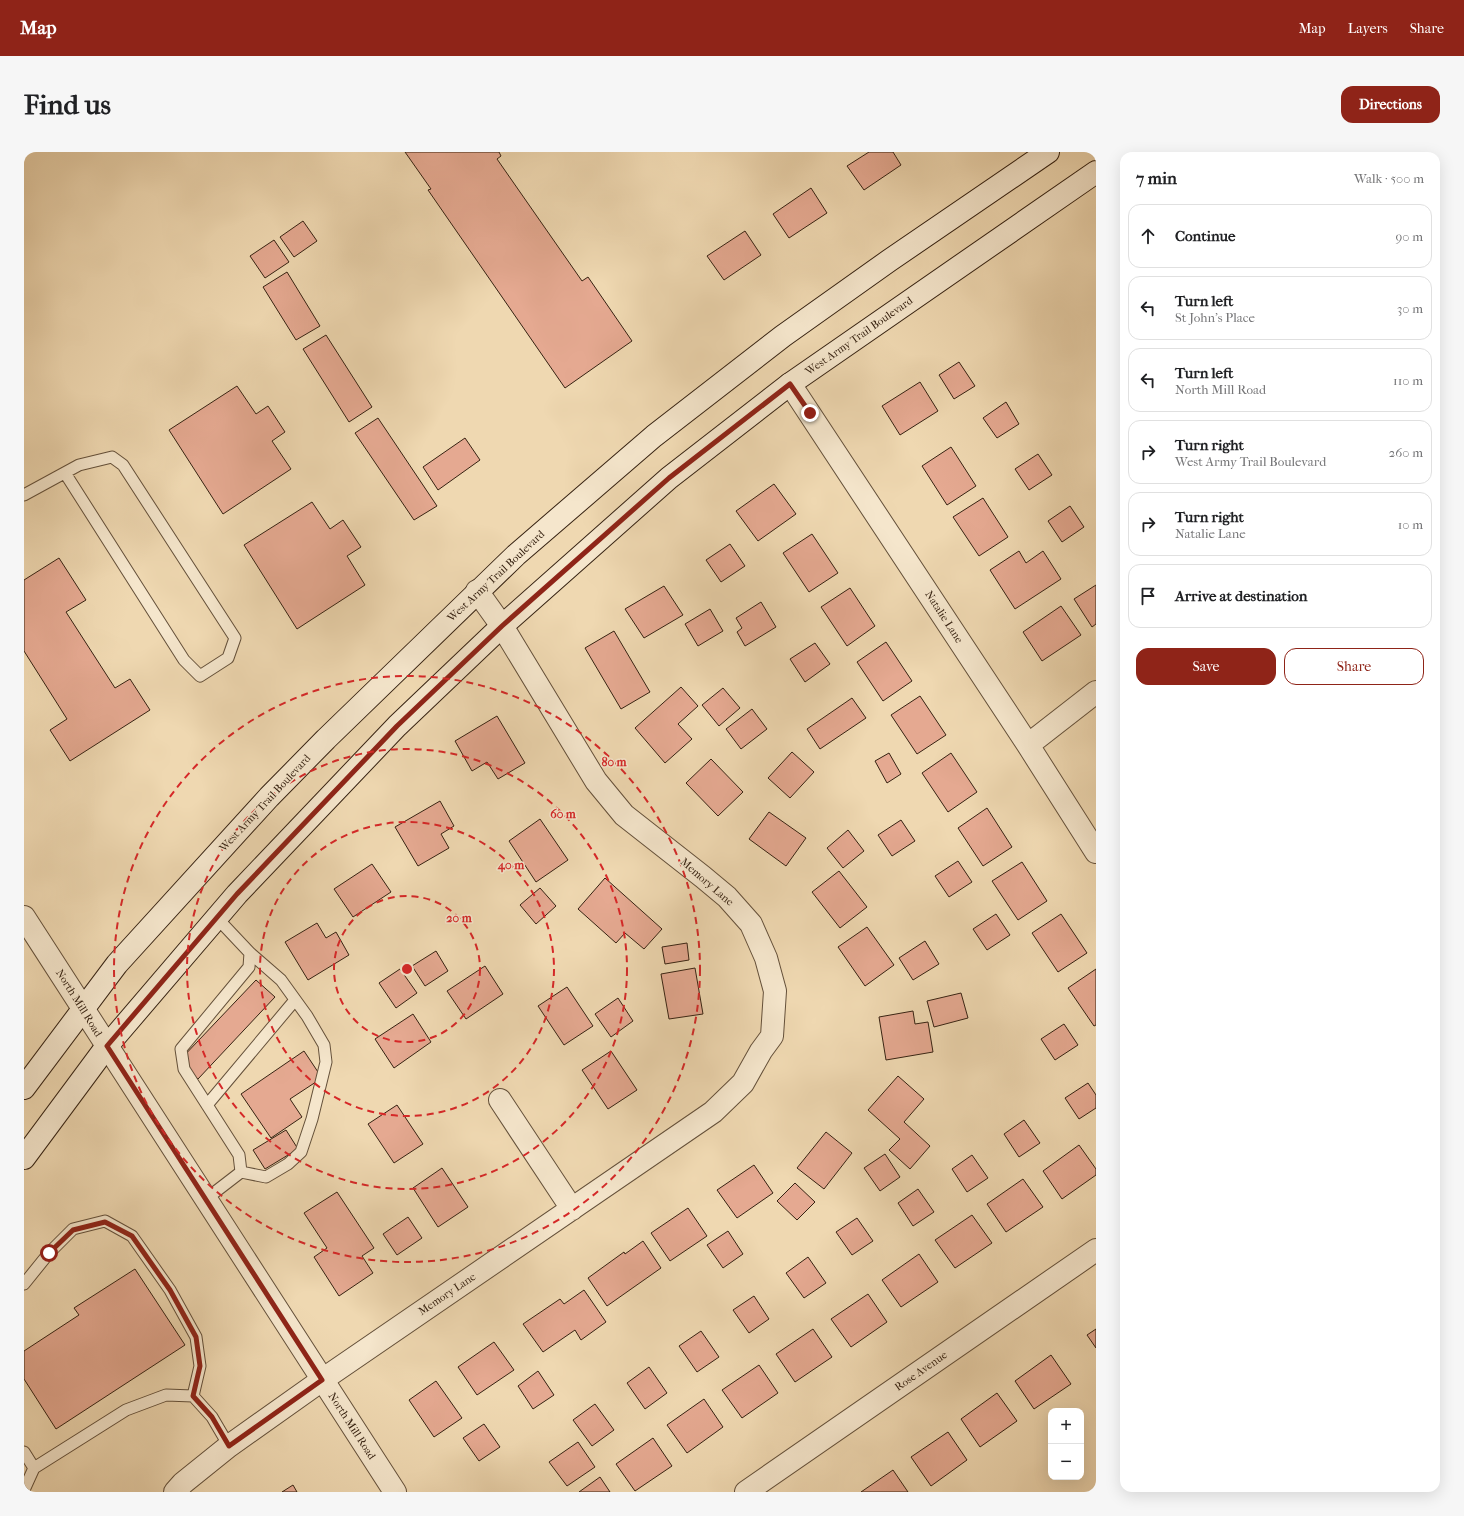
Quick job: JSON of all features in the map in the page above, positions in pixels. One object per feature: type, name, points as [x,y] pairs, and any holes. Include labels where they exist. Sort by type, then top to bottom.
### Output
[{"type":"street","name":"West Army Trail Boulevard","points":[[24,1088],[117,964],[269,796],[477,591],[516,555],[654,436],[783,336],[890,260],[1048,152]]},
{"type":"street","name":"West Army Trail Boulevard","points":[[24,1158],[107,1046],[237,894],[397,726],[502,626],[669,478],[790,384],[1096,172]]},
{"type":"street","name":"Natalie Lane","points":[[790,384],[1028,745],[1096,852]]},
{"type":"street","name":"Memory Lane","points":[[176,1492],[183,1483],[229,1446],[322,1380],[713,1112],[743,1083],[772,1036],[775,991],[766,958],[751,924],[727,897],[624,815],[596,781],[502,626],[477,591]]},
{"type":"street","points":[[1028,745],[1096,692]]},
{"type":"street","name":"North Mill Road","points":[[24,917],[395,1492]]},
{"type":"street","points":[[500,1100],[572,1209]]},
{"type":"street","name":"Rose Avenue","points":[[746,1492],[1096,1250]]},
{"type":"lane","points":[[24,495],[65,472],[80,465],[112,458],[123,465],[235,638],[228,658],[200,676],[184,660],[65,472]]},
{"type":"lane","points":[[206,1199],[241,1172],[266,1177],[288,1164],[301,1152],[312,1119],[326,1062],[324,1046],[307,1016],[281,980],[250,953],[217,918]]},
{"type":"lane","points":[[241,1172],[239,1155],[184,1069],[181,1049],[249,967],[250,953]]},
{"type":"lane","points":[[207,1105],[295,1000]]},
{"type":"lane","points":[[24,1284],[49,1253],[73,1230],[105,1222],[132,1236],[170,1290],[196,1337],[200,1366],[193,1396]]},
{"type":"lane","points":[[24,1490],[34,1468],[126,1410],[166,1395],[193,1396],[212,1417],[229,1446]]},
{"type":"lane","points":[[24,1452],[34,1468]]},
{"type":"building","points":[[405,152],[499,152],[501,156],[497,159],[582,281],[588,277],[632,341],[565,388],[428,190],[431,189]]},
{"type":"building","points":[[869,152],[893,152],[901,165],[864,190],[847,166]]},
{"type":"building","points":[[811,188],[827,213],[789,238],[773,214]]},
{"type":"building","points":[[303,221],[317,241],[294,257],[280,237]]},
{"type":"building","points":[[745,231],[761,255],[724,280],[707,256]]},
{"type":"building","points":[[274,240],[289,262],[265,278],[250,256]]},
{"type":"building","points":[[287,272],[320,326],[296,340],[263,287]]},
{"type":"building","points":[[326,335],[372,407],[349,422],[303,349]]},
{"type":"building","points":[[959,362],[975,386],[954,399],[939,375]]},
{"type":"building","points":[[920,382],[938,411],[900,435],[882,406]]},
{"type":"building","points":[[237,386],[256,414],[268,406],[285,432],[272,441],[291,469],[223,514],[169,430]]},
{"type":"building","points":[[1006,402],[1019,424],[997,438],[983,418]]},
{"type":"building","points":[[378,418],[437,506],[414,520],[355,433]]},
{"type":"building","points":[[465,438],[480,460],[438,490],[423,467]]},
{"type":"building","points":[[951,447],[976,486],[947,505],[922,466]]},
{"type":"building","points":[[1038,454],[1052,475],[1029,490],[1015,469]]},
{"type":"building","points":[[774,484],[796,514],[758,541],[736,511]]},
{"type":"building","points":[[983,498],[1008,537],[979,556],[953,517]]},
{"type":"building","points":[[312,502],[330,529],[343,520],[361,547],[347,556],[365,585],[297,629],[244,545]]},
{"type":"building","points":[[1070,506],[1084,527],[1062,542],[1048,521]]},
{"type":"building","points":[[812,534],[838,573],[809,592],[783,553]]},
{"type":"building","points":[[730,544],[745,566],[721,582],[706,560]]},
{"type":"building","points":[[1019,551],[1026,563],[1043,551],[1061,579],[1015,609],[990,570]]},
{"type":"building","points":[[59,558],[86,600],[66,612],[115,688],[130,679],[150,710],[70,761],[50,730],[67,719],[24,651],[24,580]]},
{"type":"building","points":[[1096,585],[1096,624],[1092,627],[1074,599]]},
{"type":"building","points":[[664,586],[683,615],[644,638],[625,609]]},
{"type":"building","points":[[850,588],[875,626],[847,646],[821,607]]},
{"type":"building","points":[[761,602],[776,627],[745,646],[737,632],[742,628],[736,618]]},
{"type":"building","points":[[1061,606],[1081,635],[1042,661],[1023,632]]},
{"type":"building","points":[[710,609],[723,631],[698,646],[685,624]]},
{"type":"building","points":[[614,631],[650,692],[621,709],[585,648]]},
{"type":"building","points":[[886,642],[912,681],[883,701],[857,662]]},
{"type":"building","points":[[815,643],[830,664],[805,682],[790,659]]},
{"type":"building","points":[[681,687],[698,706],[678,724],[692,739],[665,763],[635,728]]},
{"type":"building","points":[[723,688],[740,708],[719,726],[702,705]]},
{"type":"building","points":[[920,696],[946,735],[917,754],[891,715]]},
{"type":"building","points":[[852,698],[866,718],[820,749],[807,729]]},
{"type":"building","points":[[752,709],[767,729],[741,749],[726,729]]},
{"type":"building","points":[[497,716],[525,763],[498,779],[487,762],[472,771],[455,741]]},
{"type":"building","points":[[792,752],[814,772],[790,798],[768,778]]},
{"type":"building","points":[[889,753],[901,774],[887,783],[875,761]]},
{"type":"building","points":[[951,753],[977,792],[948,812],[922,773]]},
{"type":"building","points":[[711,759],[743,792],[718,816],[686,783]]},
{"type":"building","points":[[440,801],[454,826],[441,834],[449,848],[418,866],[395,827]]},
{"type":"building","points":[[987,808],[1012,847],[983,866],[958,828]]},
{"type":"building","points":[[769,812],[806,838],[786,866],[749,839]]},
{"type":"building","points":[[540,819],[568,860],[536,882],[509,841]]},
{"type":"building","points":[[901,820],[915,841],[892,856],[878,835]]},
{"type":"building","points":[[848,830],[864,851],[843,868],[827,848]]},
{"type":"building","points":[[958,861],[972,882],[949,897],[935,876]]},
{"type":"building","points":[[1022,862],[1047,901],[1018,920],[992,881]]},
{"type":"building","points":[[372,864],[391,892],[353,917],[334,889]]},
{"type":"building","points":[[839,871],[867,907],[840,928],[812,892]]},
{"type":"building","points":[[605,878],[662,929],[644,949],[625,933],[616,943],[578,909]]},
{"type":"building","points":[[540,888],[556,906],[536,924],[520,905]]},
{"type":"building","points":[[996,914],[1010,935],[987,950],[973,929]]},
{"type":"building","points":[[1061,914],[1087,953],[1058,972],[1032,933]]},
{"type":"building","points":[[317,923],[326,938],[336,932],[349,955],[308,980],[285,942]]},
{"type":"building","points":[[867,927],[894,965],[865,986],[838,947]]},
{"type":"building","points":[[925,941],[939,964],[913,980],[899,958]]},
{"type":"building","points":[[687,943],[689,960],[665,964],[662,947]]},
{"type":"building","points":[[436,951],[448,971],[425,986],[412,966]]},
{"type":"building","points":[[485,966],[503,994],[466,1019],[447,991]]},
{"type":"building","points":[[695,968],[703,1014],[669,1019],[661,974]]},
{"type":"building","points":[[400,969],[417,993],[396,1008],[379,983]]},
{"type":"building","points":[[1096,969],[1096,1025],[1094,1026],[1068,988]]},
{"type":"building","points":[[256,980],[275,997],[198,1079],[179,1061]]},
{"type":"building","points":[[567,987],[593,1026],[564,1045],[538,1006]]},
{"type":"building","points":[[961,993],[968,1018],[934,1027],[927,1001]]},
{"type":"building","points":[[618,998],[633,1021],[611,1037],[595,1014]]},
{"type":"building","points":[[913,1011],[915,1024],[928,1022],[933,1052],[886,1060],[879,1017]]},
{"type":"building","points":[[413,1014],[431,1042],[394,1068],[375,1039]]},
{"type":"building","points":[[1064,1024],[1078,1045],[1055,1060],[1041,1039]]},
{"type":"building","points":[[304,1051],[322,1078],[290,1099],[302,1117],[271,1138],[241,1094]]},
{"type":"building","points":[[611,1051],[637,1090],[608,1109],[582,1070]]},
{"type":"building","points":[[898,1076],[924,1099],[904,1122],[930,1146],[910,1169],[889,1150],[900,1139],[868,1110]]},
{"type":"building","points":[[1088,1083],[1096,1095],[1096,1108],[1079,1119],[1065,1098]]},
{"type":"building","points":[[397,1105],[423,1144],[394,1163],[368,1124]]},
{"type":"building","points":[[1024,1120],[1040,1143],[1019,1157],[1004,1134]]},
{"type":"building","points":[[286,1130],[298,1149],[265,1169],[253,1150]]},
{"type":"building","points":[[826,1132],[852,1153],[824,1189],[797,1168]]},
{"type":"building","points":[[1079,1145],[1096,1169],[1096,1175],[1062,1199],[1043,1171]]},
{"type":"building","points":[[885,1154],[900,1177],[880,1191],[864,1168]]},
{"type":"building","points":[[972,1155],[988,1178],[967,1192],[952,1169]]},
{"type":"building","points":[[754,1165],[773,1193],[737,1218],[717,1190]]},
{"type":"building","points":[[442,1168],[468,1207],[438,1227],[413,1188]]},
{"type":"building","points":[[1023,1179],[1043,1207],[1006,1232],[987,1204]]},
{"type":"building","points":[[795,1183],[815,1202],[797,1220],[777,1201]]},
{"type":"building","points":[[918,1189],[934,1212],[913,1226],[898,1203]]},
{"type":"building","points":[[337,1192],[374,1248],[362,1256],[373,1273],[339,1296],[314,1257],[327,1248],[304,1213]]},
{"type":"building","points":[[688,1208],[707,1236],[670,1261],[651,1233]]},
{"type":"building","points":[[972,1215],[992,1243],[955,1268],[935,1240]]},
{"type":"building","points":[[408,1217],[422,1238],[397,1255],[383,1234]]},
{"type":"building","points":[[857,1218],[873,1241],[852,1255],[836,1232]]},
{"type":"building","points":[[728,1231],[743,1254],[723,1268],[707,1245]]},
{"type":"building","points":[[643,1241],[661,1268],[607,1306],[588,1278],[624,1252],[625,1254]]},
{"type":"building","points":[[919,1254],[938,1282],[901,1307],[882,1280]]},
{"type":"building","points":[[808,1257],[826,1283],[804,1298],[786,1273]]},
{"type":"building","points":[[135,1269],[185,1345],[56,1429],[24,1379],[24,1351],[79,1315],[74,1308]]},
{"type":"building","points":[[584,1290],[606,1322],[581,1340],[575,1330],[543,1352],[523,1324],[560,1299],[564,1304]]},
{"type":"building","points":[[868,1294],[887,1322],[851,1347],[831,1319]]},
{"type":"building","points":[[754,1296],[769,1319],[749,1333],[733,1310]]},
{"type":"building","points":[[813,1329],[832,1357],[795,1382],[776,1354]]},
{"type":"building","points":[[1096,1329],[1096,1348],[1087,1335]]},
{"type":"building","points":[[701,1331],[719,1357],[697,1372],[679,1346]]},
{"type":"building","points":[[494,1342],[514,1370],[477,1395],[458,1367]]},
{"type":"building","points":[[1051,1355],[1071,1384],[1034,1409],[1015,1381]]},
{"type":"building","points":[[759,1365],[778,1393],[742,1418],[722,1390]]},
{"type":"building","points":[[649,1367],[667,1393],[645,1409],[627,1383]]},
{"type":"building","points":[[538,1371],[554,1395],[533,1409],[518,1386]]},
{"type":"building","points":[[436,1381],[462,1418],[434,1437],[409,1400]]},
{"type":"building","points":[[997,1393],[1017,1421],[980,1447],[961,1419]]},
{"type":"building","points":[[704,1399],[723,1427],[687,1453],[667,1425]]},
{"type":"building","points":[[595,1404],[614,1430],[592,1446],[573,1420]]},
{"type":"building","points":[[484,1424],[500,1447],[479,1461],[463,1438]]},
{"type":"building","points":[[948,1432],[967,1460],[931,1486],[911,1457]]},
{"type":"building","points":[[653,1438],[672,1466],[635,1491],[616,1464]]},
{"type":"building","points":[[578,1442],[595,1467],[567,1486],[549,1462]]},
{"type":"building","points":[[893,1470],[908,1492],[861,1492]]},
{"type":"building","points":[[600,1477],[610,1492],[579,1492]]},
{"type":"building","points":[[293,1485],[297,1492],[282,1492]]},
{"type":"route","points":[[49,1253],[73,1230],[105,1222],[132,1236],[170,1290],[196,1337],[200,1366],[193,1396],[212,1417],[229,1446],[322,1380],[107,1046],[237,894],[397,726],[502,626],[669,478],[790,384],[810,413]]}]
